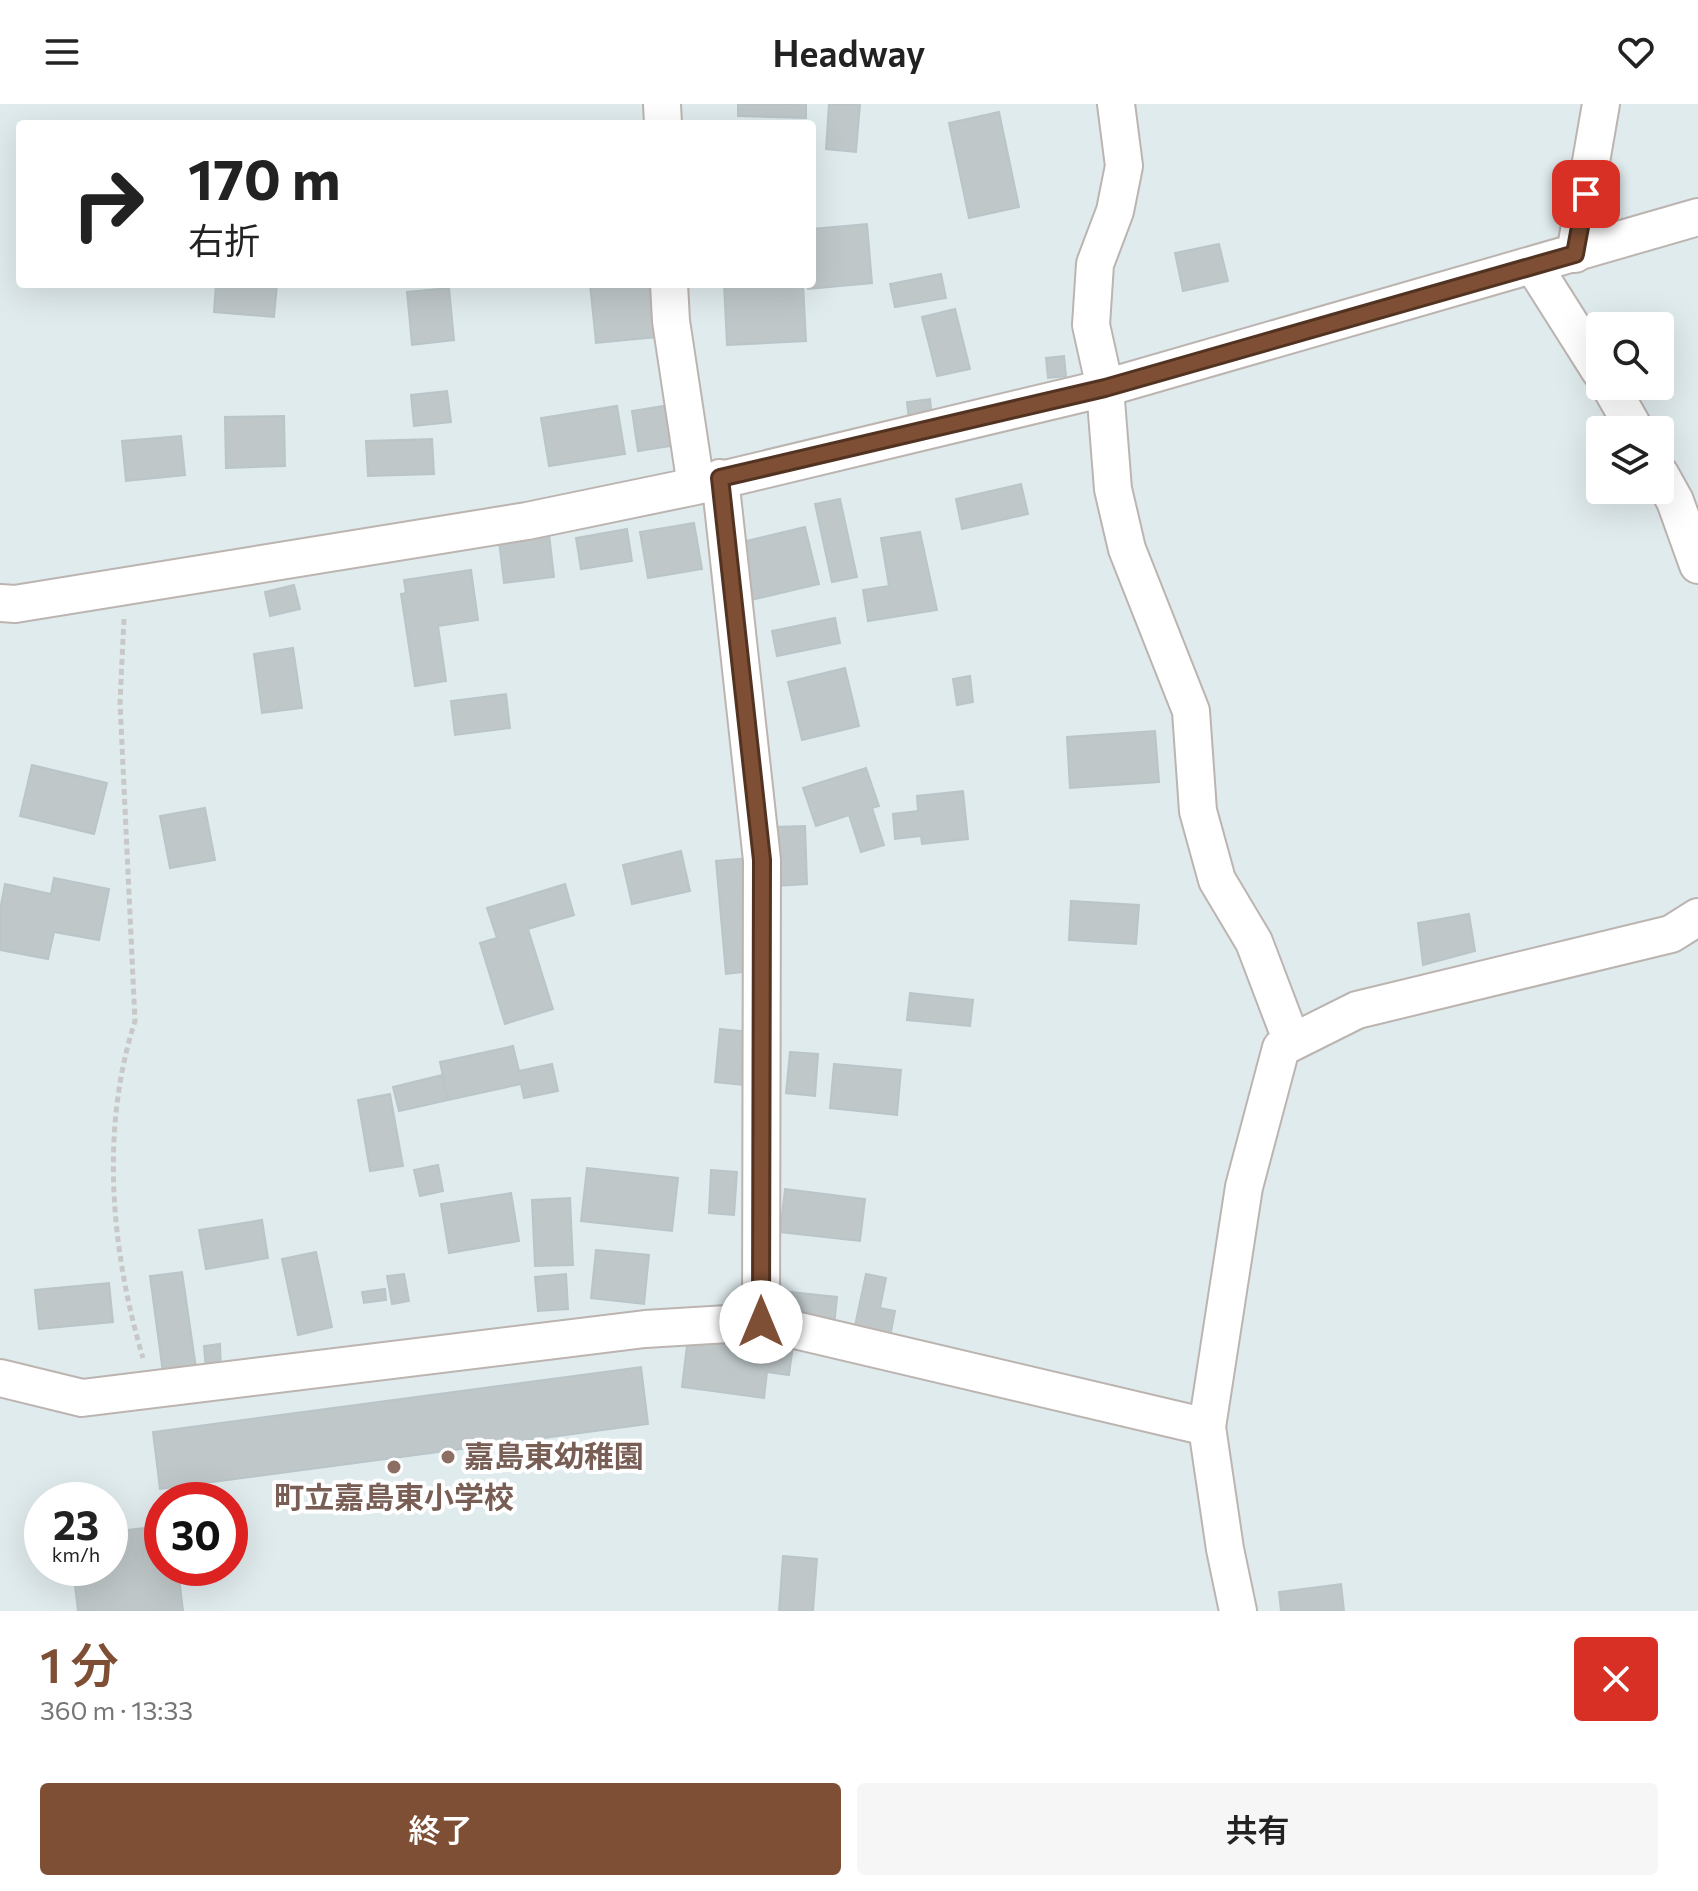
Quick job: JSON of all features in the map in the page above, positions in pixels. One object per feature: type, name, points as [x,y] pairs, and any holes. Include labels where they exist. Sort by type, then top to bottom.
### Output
[{"type":"street","points":[[1116,104],[1124,166],[1115,211],[1095,264],[1091,325],[1105,388],[1113,489],[1123,534],[1191,711],[1198,811],[1217,880],[1254,942],[1292,1042]]},
{"type":"street","points":[[1575,254],[1601,104]]},
{"type":"street","points":[[0,603],[15,604],[125,587],[527,521],[708,482],[1105,388],[1698,217]]},
{"type":"street","points":[[1533,265],[1586,349]]},
{"type":"street","points":[[669,288],[671,321],[708,482],[762,860],[761,1322]]},
{"type":"street","points":[[1674,499],[1698,565]]},
{"type":"street","points":[[1238,1611],[1207,1427],[1244,1187],[1281,1048],[1357,1010],[1671,934],[1698,917]]},
{"type":"street","points":[[0,1378],[82,1398],[645,1329],[761,1322],[1207,1427]]},
{"type":"path","points":[[125,587],[120,702],[135,1021],[121,1065],[113,1200],[125,1296],[153,1390]]},
{"type":"building","points":[[738,104],[806,104],[806,118],[738,116]]},
{"type":"building","points":[[829,104],[860,104],[856,152],[826,149]]},
{"type":"building","points":[[999,112],[1019,207],[969,218],[949,123]]},
{"type":"building","points":[[867,224],[872,283],[808,289],[816,288],[816,229]]},
{"type":"building","points":[[1219,244],[1228,281],[1183,291],[1175,253]]},
{"type":"building","points":[[941,274],[946,298],[895,307],[890,284]]},
{"type":"building","points":[[216,288],[277,288],[274,317],[214,312]]},
{"type":"building","points":[[449,288],[454,340],[412,345],[407,292]]},
{"type":"building","points":[[590,288],[651,288],[657,337],[596,343]]},
{"type":"building","points":[[724,288],[803,288],[806,341],[727,345]]},
{"type":"building","points":[[955,309],[970,369],[937,376],[922,317]]},
{"type":"building","points":[[1064,356],[1066,376],[1048,378],[1046,358]]},
{"type":"building","points":[[447,391],[451,422],[414,426],[411,395]]},
{"type":"building","points":[[930,399],[932,417],[909,421],[907,402]]},
{"type":"building","points":[[670,405],[677,445],[638,451],[632,411]]},
{"type":"building","points":[[617,406],[625,454],[549,466],[541,418]]},
{"type":"building","points":[[284,416],[285,466],[226,468],[225,417]]},
{"type":"building","points":[[181,436],[185,475],[126,481],[122,441]]},
{"type":"building","points":[[432,439],[434,474],[368,476],[366,441]]},
{"type":"building","points":[[1021,484],[1028,514],[962,529],[956,499]]},
{"type":"building","points":[[840,499],[857,577],[832,582],[815,504]]},
{"type":"building","points":[[694,523],[702,569],[648,578],[640,532]]},
{"type":"building","points":[[805,527],[819,584],[751,600],[738,543]]},
{"type":"building","points":[[627,529],[632,561],[581,569],[576,538]]},
{"type":"building","points":[[920,532],[937,610],[868,621],[863,590],[889,586],[881,538]]},
{"type":"building","points":[[549,534],[554,577],[504,583],[499,541]]},
{"type":"building","points":[[471,570],[478,620],[438,626],[446,681],[415,686],[401,594],[406,593],[404,580]]},
{"type":"building","points":[[294,585],[300,609],[270,616],[265,592]]},
{"type":"building","points":[[835,618],[840,643],[777,656],[772,631]]},
{"type":"building","points":[[293,648],[302,708],[262,713],[254,654]]},
{"type":"building","points":[[845,668],[859,726],[802,740],[788,682]]},
{"type":"building","points":[[970,676],[973,702],[957,705],[953,679]]},
{"type":"building","points":[[506,694],[510,728],[455,735],[451,701]]},
{"type":"building","points":[[1155,731],[1159,782],[1070,788],[1067,737]]},
{"type":"building","points":[[32,765],[107,783],[94,834],[20,816]]},
{"type":"building","points":[[866,768],[879,806],[872,808],[884,845],[861,852],[849,815],[816,826],[803,788]]},
{"type":"building","points":[[963,791],[968,839],[922,844],[921,836],[895,839],[893,814],[918,811],[917,796]]},
{"type":"building","points":[[205,808],[215,860],[170,868],[160,816]]},
{"type":"building","points":[[805,826],[807,884],[775,886],[773,827]]},
{"type":"building","points":[[681,851],[690,891],[632,904],[623,865]]},
{"type":"building","points":[[750,858],[760,970],[726,974],[716,861]]},
{"type":"building","points":[[54,878],[109,889],[99,940],[54,932],[48,959],[0,950],[0,910],[5,884],[51,894]]},
{"type":"building","points":[[565,884],[574,915],[528,929],[553,1009],[505,1024],[480,943],[497,938],[487,908]]},
{"type":"building","points":[[1071,901],[1139,905],[1136,944],[1069,940]]},
{"type":"building","points":[[1469,914],[1475,951],[1423,965],[1418,923]]},
{"type":"building","points":[[910,993],[973,1000],[970,1026],[907,1020]]},
{"type":"building","points":[[720,1029],[750,1032],[744,1085],[715,1082]]},
{"type":"building","points":[[513,1046],[519,1071],[552,1064],[558,1091],[524,1098],[521,1084],[448,1100],[440,1062]]},
{"type":"building","points":[[790,1052],[818,1054],[815,1096],[786,1093]]},
{"type":"building","points":[[834,1064],[901,1070],[897,1115],[830,1108]]},
{"type":"building","points":[[442,1075],[448,1100],[399,1111],[393,1087]]},
{"type":"building","points":[[390,1094],[403,1166],[370,1171],[358,1100]]},
{"type":"building","points":[[438,1165],[443,1191],[420,1196],[414,1170]]},
{"type":"building","points":[[587,1168],[678,1178],[672,1231],[581,1221]]},
{"type":"building","points":[[711,1170],[737,1172],[734,1215],[709,1213]]},
{"type":"building","points":[[785,1189],[865,1199],[860,1241],[780,1232]]},
{"type":"building","points":[[511,1193],[519,1241],[449,1253],[441,1204]]},
{"type":"building","points":[[570,1198],[573,1265],[535,1266],[532,1200]]},
{"type":"building","points":[[262,1220],[268,1258],[206,1269],[199,1230]]},
{"type":"building","points":[[596,1250],[649,1255],[644,1304],[591,1298]]},
{"type":"building","points":[[316,1252],[332,1327],[298,1335],[282,1259]]},
{"type":"building","points":[[182,1272],[197,1375],[164,1380],[150,1276]]},
{"type":"building","points":[[404,1274],[409,1301],[392,1304],[387,1276]]},
{"type":"building","points":[[566,1274],[568,1309],[538,1311],[535,1277]]},
{"type":"building","points":[[866,1274],[886,1278],[880,1308],[895,1311],[889,1342],[853,1335]]},
{"type":"building","points":[[109,1283],[113,1322],[39,1329],[35,1290]]},
{"type":"building","points":[[385,1289],[386,1300],[364,1303],[362,1292]]},
{"type":"building","points":[[771,1290],[837,1297],[834,1326],[767,1318]]},
{"type":"building","points":[[688,1337],[769,1348],[770,1343],[793,1345],[789,1375],[767,1372],[764,1398],[682,1387]]},
{"type":"building","points":[[220,1344],[221,1369],[206,1370],[204,1346]]},
{"type":"building","points":[[641,1367],[648,1424],[213,1482],[159,1482],[153,1432]]},
{"type":"building","points":[[144,1528],[144,1586],[180,1586],[183,1611],[78,1611],[75,1586],[128,1586],[128,1530]]},
{"type":"building","points":[[783,1556],[817,1559],[813,1611],[779,1611]]},
{"type":"building","points":[[1341,1584],[1344,1611],[1281,1611],[1279,1592]]},
{"type":"place","name":"嘉島東幼稚園","points":[[448,1457]]},
{"type":"place","name":"町立嘉島東小学校","points":[[394,1467]]},
{"type":"route","points":[[761,1322],[762,860],[720,478],[1105,388],[1575,254],[1586,194]]}]
